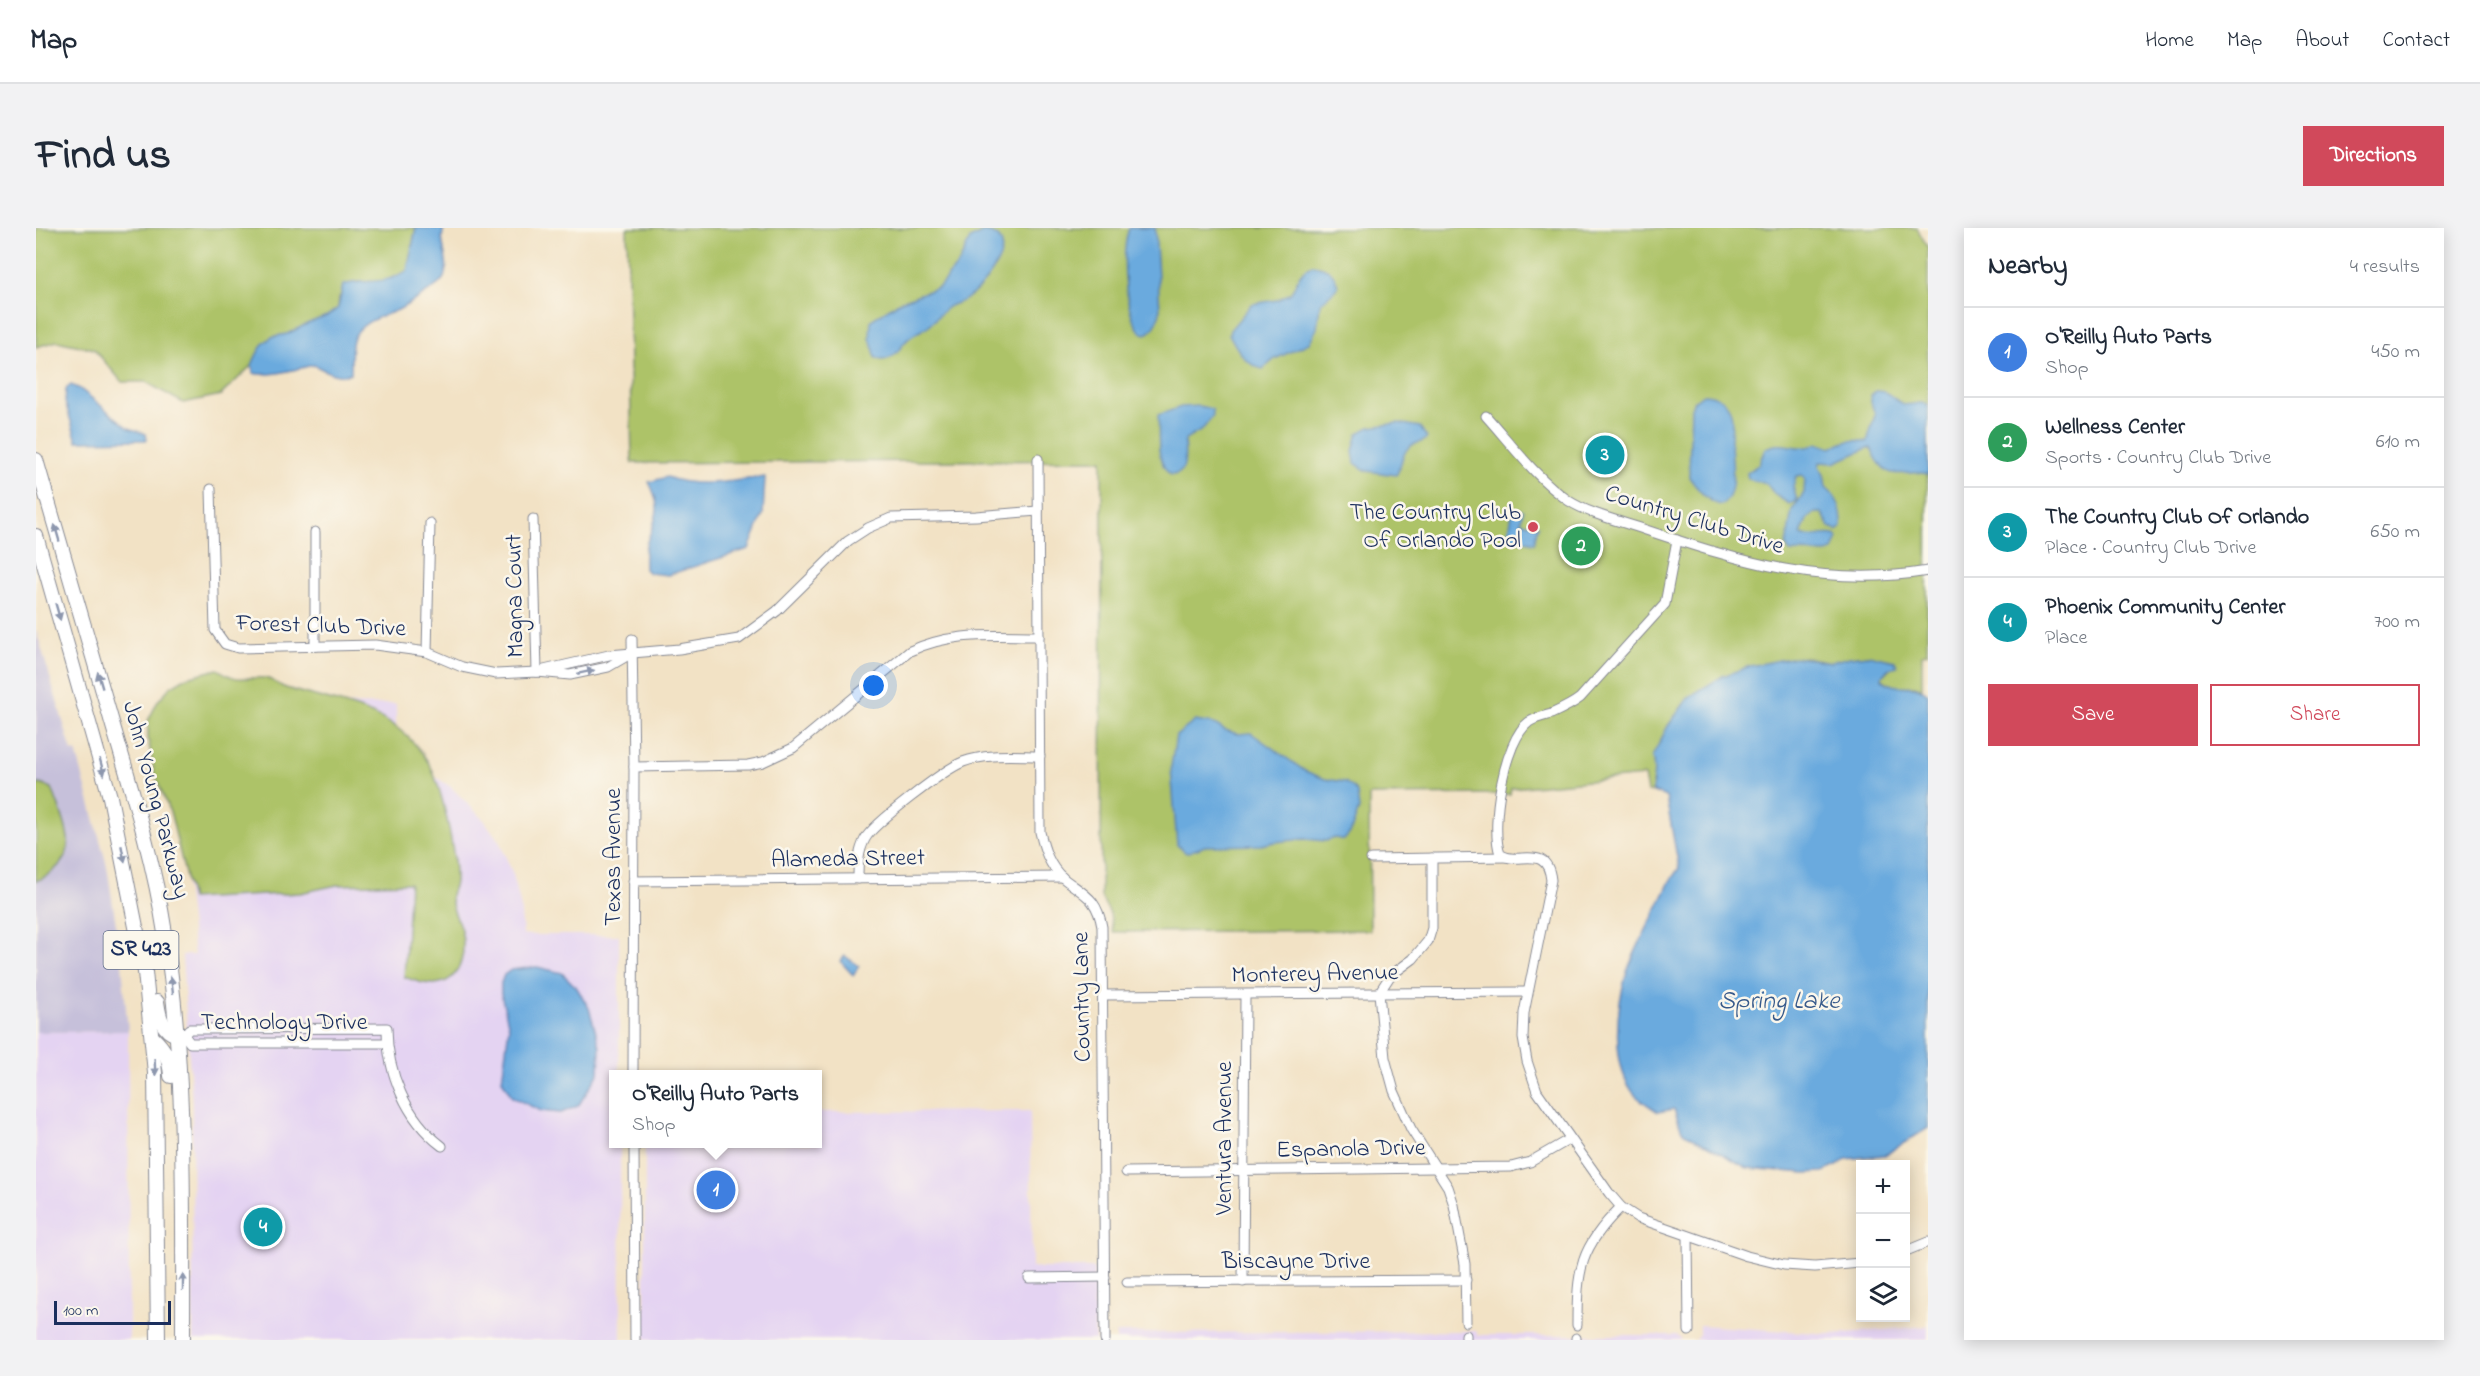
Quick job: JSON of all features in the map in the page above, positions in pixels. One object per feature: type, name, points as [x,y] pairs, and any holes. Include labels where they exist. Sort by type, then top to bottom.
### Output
[{"type":"main road","name":"John Young Parkway","points":[[36,460],[150,858],[165,933],[180,1035],[183,1340]]},
{"type":"main road","name":"John Young Parkway","points":[[36,536],[113,807],[145,972],[153,1038],[156,1106],[158,1340]]},
{"type":"main road","points":[[94,737],[104,740],[120,762],[141,849],[150,858]]},
{"type":"main road","points":[[131,897],[143,912],[160,1018],[170,1033],[180,1035]]},
{"type":"main road","points":[[153,1038],[164,1050],[168,1059],[172,1127],[182,1142]]},
{"type":"street","name":"Country Club Drive","points":[[1486,416],[1527,463],[1571,502],[1677,540],[1775,569],[1810,574],[1879,576],[1928,571]]},
{"type":"street","name":"Country Lane","points":[[1038,459],[1040,832],[1044,849],[1052,865],[1062,877],[1086,894],[1100,915],[1103,995],[1105,1340]]},
{"type":"street","name":"Forest Club Drive","points":[[212,489],[215,630],[225,644],[238,648],[375,645],[427,652],[462,667],[496,674],[537,672],[609,655],[739,639],[777,611],[848,541],[868,528],[891,518],[976,516],[1038,511]]},
{"type":"street","name":"Magna Court","points":[[533,519],[537,672]]},
{"type":"street","points":[[427,652],[430,522]]},
{"type":"street","points":[[315,532],[315,646]]},
{"type":"street","points":[[1506,857],[1502,856],[1498,849],[1498,794],[1502,776],[1517,738],[1531,720],[1565,708],[1580,698],[1665,604],[1677,540]]},
{"type":"street","points":[[634,767],[748,765],[763,762],[793,748],[910,651],[931,641],[954,636],[1039,636]]},
{"type":"street","name":"Texas Avenue","points":[[632,639],[633,1070]]},
{"type":"street","points":[[858,879],[858,858],[866,837],[943,773],[962,762],[987,757],[1040,756]]},
{"type":"street","points":[[1371,859],[1506,857],[1544,861],[1550,872],[1551,880],[1527,992],[1523,1038],[1527,1061],[1537,1090],[1621,1208],[1638,1218],[1688,1236],[1747,1256],[1784,1265],[1815,1267],[1856,1263]]},
{"type":"street","points":[[1431,858],[1432,928],[1428,941],[1413,959],[1390,976],[1379,993],[1385,1058],[1394,1091],[1411,1129],[1448,1187],[1454,1205],[1466,1280],[1466,1322]]},
{"type":"street","name":"Alameda Street","points":[[633,881],[1062,877]]},
{"type":"street","name":"Monterey Avenue","points":[[1103,995],[1527,992]]},
{"type":"street","name":"Ventura Avenue","points":[[1243,1282],[1245,995]]},
{"type":"street","name":"Technology Drive","points":[[387,1028],[387,1043],[190,1043],[180,1035],[189,1029],[387,1028]]},
{"type":"street","points":[[387,1043],[389,1061],[409,1111],[429,1136],[442,1146]]},
{"type":"street","name":"Espanola Drive","points":[[1126,1172],[1511,1167],[1530,1162],[1570,1139]]},
{"type":"street","points":[[634,1148],[634,1340]]},
{"type":"street","points":[[1576,1325],[1578,1286],[1583,1261],[1591,1241],[1621,1208]]},
{"type":"street","points":[[1688,1236],[1689,1331]]},
{"type":"street","points":[[1910,1249],[1928,1242]]},
{"type":"street","points":[[1029,1278],[1105,1277]]},
{"type":"street","name":"Biscayne Drive","points":[[1127,1282],[1466,1280]]},
{"type":"shaded area","points":[[36,630],[72,752],[76,751],[107,866],[122,964],[128,1031],[36,1032]]},
{"type":"shaded area","points":[[396,704],[396,758],[423,769],[451,787],[484,820],[499,841],[513,874],[520,904],[523,935],[619,935],[619,1070],[609,1070],[609,1148],[620,1148],[621,1340],[193,1340],[192,1101],[182,955],[194,955],[184,866],[159,707]]},
{"type":"shaded area","points":[[128,1031],[129,1340],[36,1340],[36,1032]]},
{"type":"shaded area","points":[[1030,1111],[1032,1268],[1094,1268],[1095,1340],[645,1340],[645,1148],[822,1148],[822,1112]]},
{"type":"shaded area","points":[[1699,1325],[1831,1334],[1928,1326],[1928,1340],[1695,1340],[1699,1335]]},
{"type":"shaded area","points":[[1477,1331],[1477,1335],[1677,1335],[1682,1340],[1116,1340],[1116,1333]]},
{"type":"green space","points":[[36,228],[416,228],[407,271],[383,282],[354,282],[339,297],[338,308],[327,316],[287,334],[272,337],[263,344],[252,365],[221,395],[183,403],[146,382],[122,382],[94,349],[57,341],[36,347]]},
{"type":"green space","points":[[627,228],[1917,228],[1928,248],[1927,653],[1922,654],[1922,688],[1895,687],[1882,679],[1889,669],[1868,655],[1831,662],[1805,657],[1723,676],[1689,697],[1668,726],[1652,782],[1653,792],[1647,792],[1644,776],[1511,788],[1510,794],[1369,795],[1370,930],[1113,932],[1110,914],[1101,897],[1102,460],[632,463]]},
{"type":"green space","points":[[218,669],[236,678],[268,679],[286,688],[376,716],[401,731],[422,753],[438,787],[447,820],[455,869],[455,885],[451,899],[461,930],[463,954],[458,969],[448,980],[431,984],[404,977],[410,883],[337,885],[300,893],[191,899],[171,815],[154,772],[148,738],[148,721],[158,701],[170,687],[187,677]]},
{"type":"green space","points":[[36,785],[52,788],[63,818],[68,848],[60,864],[36,881]]},
{"type":"water","points":[[416,228],[444,228],[442,235],[446,262],[445,276],[438,285],[420,297],[360,328],[352,344],[351,373],[337,375],[314,365],[275,373],[253,373],[252,365],[263,344],[272,337],[287,334],[327,316],[338,308],[343,285],[390,279],[407,271]]},
{"type":"water","points":[[1129,228],[1155,228],[1160,311],[1154,327],[1144,334],[1136,325],[1126,291],[1125,250]]},
{"type":"water","points":[[983,232],[995,235],[1001,242],[1002,251],[992,272],[984,282],[969,297],[948,307],[928,326],[908,339],[892,357],[881,360],[876,358],[870,338],[871,320],[901,301],[939,287],[959,263],[970,239]]},
{"type":"water","points":[[1313,265],[1330,271],[1338,287],[1320,304],[1317,328],[1309,343],[1275,359],[1263,369],[1251,364],[1235,345],[1229,334],[1230,330],[1252,304],[1277,300],[1291,293],[1301,273]]},
{"type":"water","points":[[71,385],[80,389],[129,428],[146,434],[147,440],[77,441],[65,402],[66,389]]},
{"type":"water","points":[[1876,391],[1885,392],[1904,404],[1922,403],[1928,406],[1928,474],[1889,472],[1877,460],[1871,448],[1834,463],[1820,462],[1819,466],[1824,475],[1826,488],[1839,505],[1842,527],[1838,531],[1830,527],[1822,513],[1815,513],[1807,519],[1801,535],[1810,537],[1835,535],[1838,538],[1833,551],[1827,553],[1790,552],[1786,546],[1792,510],[1804,493],[1805,478],[1802,475],[1796,476],[1793,487],[1797,500],[1789,504],[1775,495],[1767,484],[1748,479],[1747,473],[1759,464],[1765,449],[1771,446],[1804,447],[1817,443],[1831,448],[1848,441],[1867,442],[1875,415],[1871,395]]},
{"type":"water","points":[[1703,394],[1722,400],[1728,406],[1732,416],[1732,484],[1727,500],[1721,505],[1707,498],[1689,477],[1691,408],[1694,401]]},
{"type":"water","points":[[1199,406],[1212,409],[1213,416],[1202,430],[1185,440],[1183,467],[1177,474],[1171,475],[1162,463],[1160,455],[1158,415],[1181,407]]},
{"type":"water","points":[[1398,423],[1420,427],[1427,438],[1411,445],[1406,450],[1396,475],[1367,471],[1355,463],[1353,451],[1358,433],[1370,427]]},
{"type":"water","points":[[667,477],[679,481],[703,483],[765,477],[763,514],[749,549],[668,575],[649,573],[645,569],[645,551],[657,508],[654,492],[649,482]]},
{"type":"water","name":"The Country Club Of Orlando Pool","points":[[1513,508],[1523,510],[1521,522],[1538,525],[1534,543],[1508,537]]},
{"type":"water","name":"Spring Lake","points":[[1868,655],[1895,661],[1897,666],[1888,669],[1882,676],[1887,683],[1917,688],[1928,694],[1928,1128],[1885,1155],[1846,1159],[1823,1172],[1805,1173],[1747,1168],[1685,1133],[1674,1109],[1658,1112],[1636,1096],[1622,1069],[1618,1019],[1623,986],[1637,949],[1670,881],[1679,868],[1666,797],[1653,792],[1652,757],[1668,726],[1689,697],[1723,676],[1750,666],[1795,657],[1831,662]]},
{"type":"water","points":[[1195,721],[1214,724],[1238,734],[1251,733],[1305,771],[1325,779],[1345,782],[1352,787],[1357,793],[1359,809],[1350,833],[1344,840],[1305,839],[1261,845],[1205,846],[1186,853],[1177,845],[1171,767],[1176,736]]},
{"type":"water","points":[[845,956],[859,966],[853,975],[840,961]]},
{"type":"water","points":[[537,967],[562,973],[577,988],[589,1008],[600,1047],[599,1073],[578,1106],[561,1113],[541,1111],[512,1097],[502,1080],[509,1027],[501,994],[501,983],[504,975],[511,970]]},
{"type":"place","name":"The Country Club Of Orlando","points":[[1605,455]]},
{"type":"place","name":"The Country Club Of Orlando Pool","points":[[1533,527]]},
{"type":"place","name":"Wellness Center","points":[[1581,546]]},
{"type":"place","name":"O'Reilly Auto Parts","points":[[716,1190]]},
{"type":"place","name":"Phoenix Community Center","points":[[263,1227]]}]
